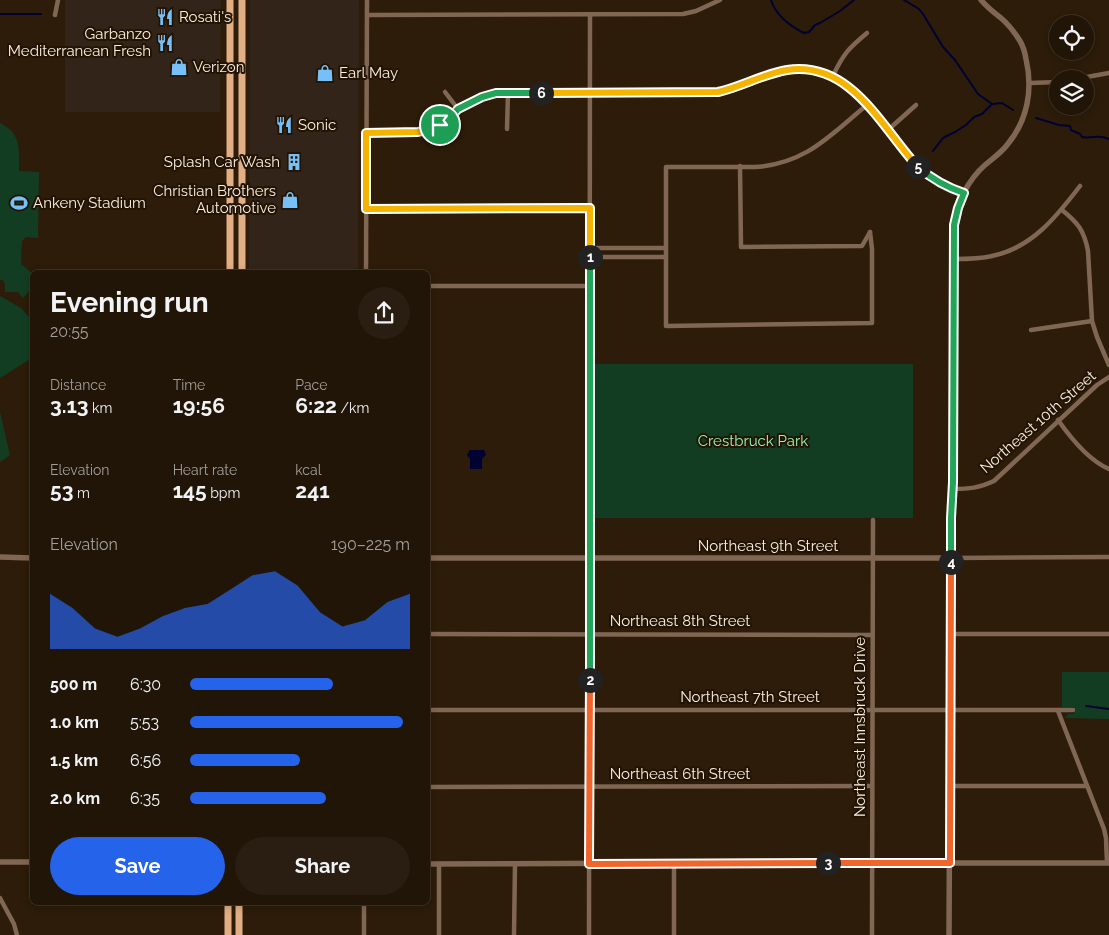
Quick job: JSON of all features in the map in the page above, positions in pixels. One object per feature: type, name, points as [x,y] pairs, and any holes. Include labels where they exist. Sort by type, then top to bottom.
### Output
[{"type":"main road","points":[[230,0],[230,270]]},
{"type":"main road","points":[[242,0],[242,270]]},
{"type":"main road","points":[[228,905],[228,935]]},
{"type":"main road","points":[[239,905],[239,935]]},
{"type":"street","points":[[55,15],[58,0]]},
{"type":"street","points":[[366,0],[366,270]]},
{"type":"street","points":[[367,15],[683,14],[696,12],[720,0]]},
{"type":"street","points":[[949,935],[954,225],[964,193],[984,166],[1008,144],[1021,124],[1028,105],[1030,83],[1027,60],[1020,40],[1002,19],[981,0]]},
{"type":"street","points":[[589,935],[590,15]]},
{"type":"street","points":[[833,76],[848,50],[868,33]]},
{"type":"street","points":[[366,133],[418,132],[426,130],[440,125],[458,109],[482,97],[496,93],[718,92],[785,70],[816,70],[833,76],[852,89],[920,169],[933,180],[964,193]]},
{"type":"street","points":[[1094,76],[1109,73]]},
{"type":"street","points":[[1030,83],[1049,82]]},
{"type":"street","points":[[445,92],[458,109]]},
{"type":"street","points":[[507,129],[508,93]]},
{"type":"street","points":[[862,246],[870,232],[872,249],[872,323],[666,326],[666,167],[767,166],[785,162],[801,156],[820,143],[867,105]]},
{"type":"street","points":[[888,130],[916,105]]},
{"type":"street","points":[[740,166],[741,247],[862,246],[872,249]]},
{"type":"street","points":[[954,259],[992,256],[1009,252],[1028,241],[1046,227],[1080,186]]},
{"type":"street","points":[[366,209],[590,208]]},
{"type":"street","points":[[1062,210],[1082,230],[1086,240],[1092,321],[1096,337],[1109,365]]},
{"type":"street","points":[[590,248],[666,248]]},
{"type":"street","points":[[590,257],[666,257]]},
{"type":"street","points":[[430,286],[590,286]]},
{"type":"street","points":[[1031,330],[1092,321]]},
{"type":"street","name":"Northeast 10th Street","points":[[953,488],[973,488],[994,481],[1058,420],[1097,385],[1109,377]]},
{"type":"street","points":[[1058,420],[1093,460],[1109,469]]},
{"type":"street","name":"Northeast Innsbruck Drive","points":[[872,935],[873,520]]},
{"type":"street","points":[[0,557],[30,558]]},
{"type":"street","name":"Northeast 9th Street","points":[[430,558],[1109,558]]},
{"type":"street","name":"Northeast 8th Street","points":[[430,634],[872,635]]},
{"type":"street","points":[[950,634],[1109,634]]},
{"type":"street","name":"Northeast 7th Street","points":[[430,710],[1073,710]]},
{"type":"street","points":[[430,864],[1108,863],[1104,829],[1058,711]]},
{"type":"street","name":"Northeast 6th Street","points":[[430,787],[872,786]]},
{"type":"street","points":[[950,786],[1087,786]]},
{"type":"street","points":[[0,862],[30,862]]},
{"type":"street","points":[[674,863],[674,935]]},
{"type":"street","points":[[439,935],[440,864]]},
{"type":"street","points":[[514,864],[514,935]]},
{"type":"street","points":[[0,898],[14,924],[17,935]]},
{"type":"street","points":[[364,905],[364,935]]},
{"type":"shaded area","points":[[65,0],[221,0],[220,112],[65,112]]},
{"type":"shaded area","points":[[250,0],[359,0],[358,270],[249,270]]},
{"type":"shaded area","points":[[470,450],[484,450],[486,455],[482,459],[482,469],[470,469],[470,459],[467,455]]},
{"type":"green space","name":"Ankeny Stadium","points":[[0,123],[7,127],[16,137],[19,149],[19,171],[39,172],[38,238],[26,237],[22,241],[21,264],[30,271],[30,290],[23,298],[18,292],[5,292],[5,284],[3,280],[0,280]]},
{"type":"green space","points":[[0,296],[21,308],[30,319],[30,359],[0,378]]},
{"type":"green space","name":"Crestbruck Park","points":[[593,364],[913,364],[913,518],[593,518]]},
{"type":"green space","points":[[0,412],[10,455],[0,462]]},
{"type":"green space","points":[[1062,672],[1109,672],[1109,719],[1065,718],[1068,714],[1074,714],[1074,707],[1062,707]]},
{"type":"waterway","points":[[771,0],[776,11],[784,20],[804,33],[809,32],[815,25],[840,11],[854,0]]},
{"type":"waterway","points":[[904,0],[919,9],[923,14],[943,47],[955,60],[978,94],[992,104],[1002,103],[1013,110]]},
{"type":"waterway","points":[[0,14],[41,14]]},
{"type":"waterway","points":[[933,151],[943,138],[966,125],[974,117],[982,114],[992,104]]},
{"type":"waterway","points":[[1036,118],[1059,125],[1070,126],[1071,130],[1082,137],[1109,139]]},
{"type":"waterway","points":[[1086,706],[1109,709]]},
{"type":"place","name":"Rosati's","points":[[165,17]]},
{"type":"place","name":"Garbanzo Mediterranean Fresh","points":[[165,43]]},
{"type":"place","name":"Verizon","points":[[179,67]]},
{"type":"place","name":"Earl May","points":[[325,73]]},
{"type":"place","name":"Sonic","points":[[284,125]]},
{"type":"place","name":"Splash Car Wash","points":[[294,162]]},
{"type":"place","name":"Christian Brothers Automotive","points":[[290,200]]},
{"type":"place","name":"Ankeny Stadium","points":[[19,203]]},
{"type":"route","points":[[785,70],[816,70],[833,76],[852,89],[917,166],[933,180],[964,193],[954,225],[950,863],[589,864],[590,208],[366,209],[366,133],[418,132],[440,125],[458,109],[482,97],[496,93],[718,92],[785,70]]}]
